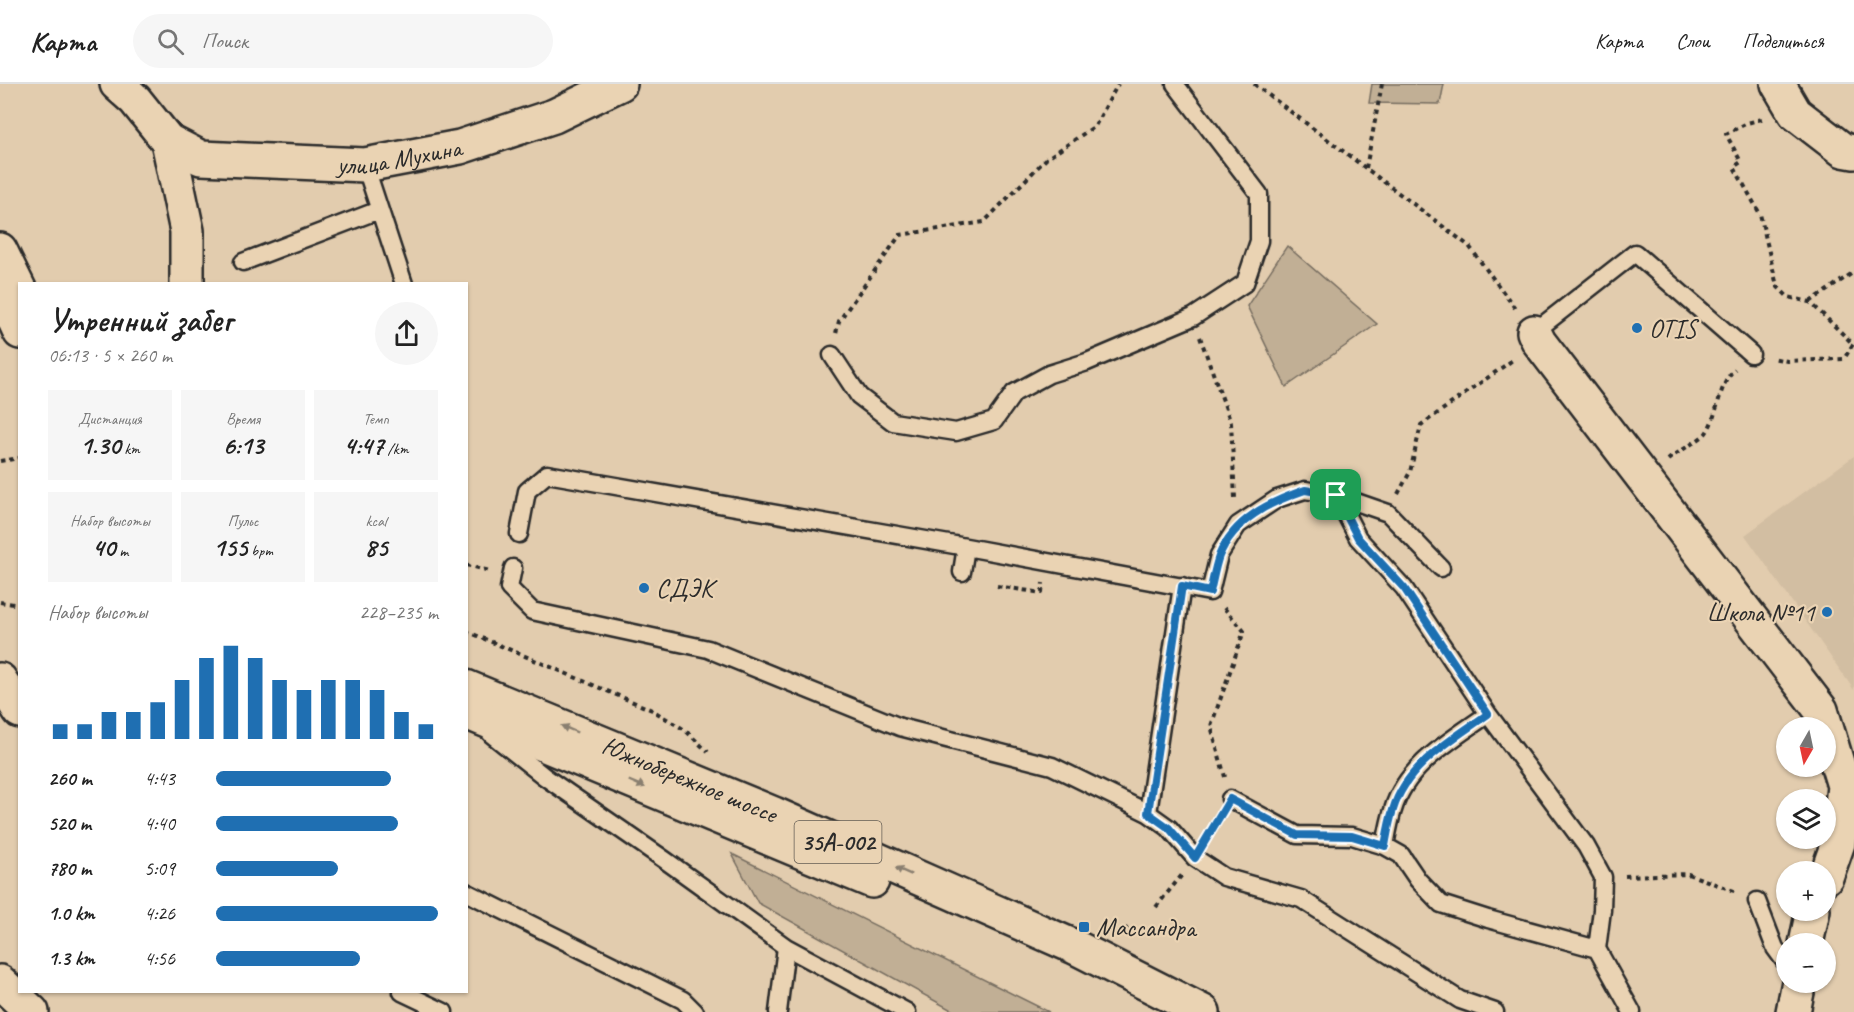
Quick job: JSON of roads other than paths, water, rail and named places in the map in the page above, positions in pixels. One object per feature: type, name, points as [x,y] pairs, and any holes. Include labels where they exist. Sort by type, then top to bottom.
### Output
[{"type":"main road","points":[[117,84],[135,100],[168,141],[187,231],[187,282]]},
{"type":"main road","name":"улица Мухина","points":[[168,141],[201,158],[365,165],[460,147],[554,116],[620,84]]},
{"type":"main road","points":[[1778,84],[1795,113],[1843,150],[1854,152]]},
{"type":"main road","points":[[0,250],[18,287]]},
{"type":"main road","points":[[0,288],[18,328]]},
{"type":"main road","points":[[1536,337],[1821,710],[1844,786],[1838,843],[1831,861]]},
{"type":"main road","points":[[0,680],[18,708]]},
{"type":"main road","name":"Южнобережное шоссе","points":[[468,688],[774,814],[1075,947],[1203,1012]]},
{"type":"main road","name":"Южнобережное шоссе","points":[[468,714],[947,913],[1072,968],[1159,1012]]},
{"type":"main road","points":[[0,982],[32,1012]]},
{"type":"main road","points":[[1793,1012],[1797,993]]},
{"type":"lane","points":[[832,355],[858,396],[893,422],[956,432],[994,421],[1014,393],[1049,374],[1094,359],[1193,317],[1245,283],[1259,241],[1259,194],[1175,84]]},
{"type":"lane","points":[[365,165],[403,282]]},
{"type":"lane","points":[[243,262],[380,210]]},
{"type":"lane","points":[[1536,337],[1635,254],[1751,354]]},
{"type":"lane","points":[[519,534],[527,491],[547,474],[1210,592],[1220,555],[1238,525],[1277,499],[1305,490],[1336,495],[1388,513],[1441,568]]},
{"type":"lane","points":[[1336,495],[1358,538],[1404,588],[1488,714],[1586,846],[1603,876],[1597,949],[1632,1012]]},
{"type":"lane","points":[[962,572],[966,547]]},
{"type":"lane","points":[[513,568],[509,588],[532,611],[708,649],[900,727],[1052,766],[1148,813],[1169,828],[1195,858],[1224,877],[1301,899],[1460,1000],[1495,1012]]},
{"type":"lane","points":[[1148,813],[1182,586]]},
{"type":"lane","points":[[1385,846],[1393,808],[1406,784],[1424,760],[1488,714]]},
{"type":"lane","points":[[468,715],[545,777],[786,947],[908,1012]]},
{"type":"lane","points":[[1230,799],[1297,835],[1352,836],[1385,846],[1401,855],[1418,880],[1441,904],[1597,949]]},
{"type":"lane","points":[[468,893],[683,1000],[695,1012]]},
{"type":"lane","points":[[1757,901],[1776,949]]},
{"type":"lane","points":[[778,1012],[786,947]]},
{"type":"lane","points":[[404,993],[444,1012]]},
{"type":"place","name":"OTIS","points":[[1637,328]]},
{"type":"place","name":"СДЭК","points":[[644,588]]},
{"type":"place","name":"Школа №11","points":[[1827,612]]},
{"type":"place","name":"Массандра","points":[[1084,927]]}]
